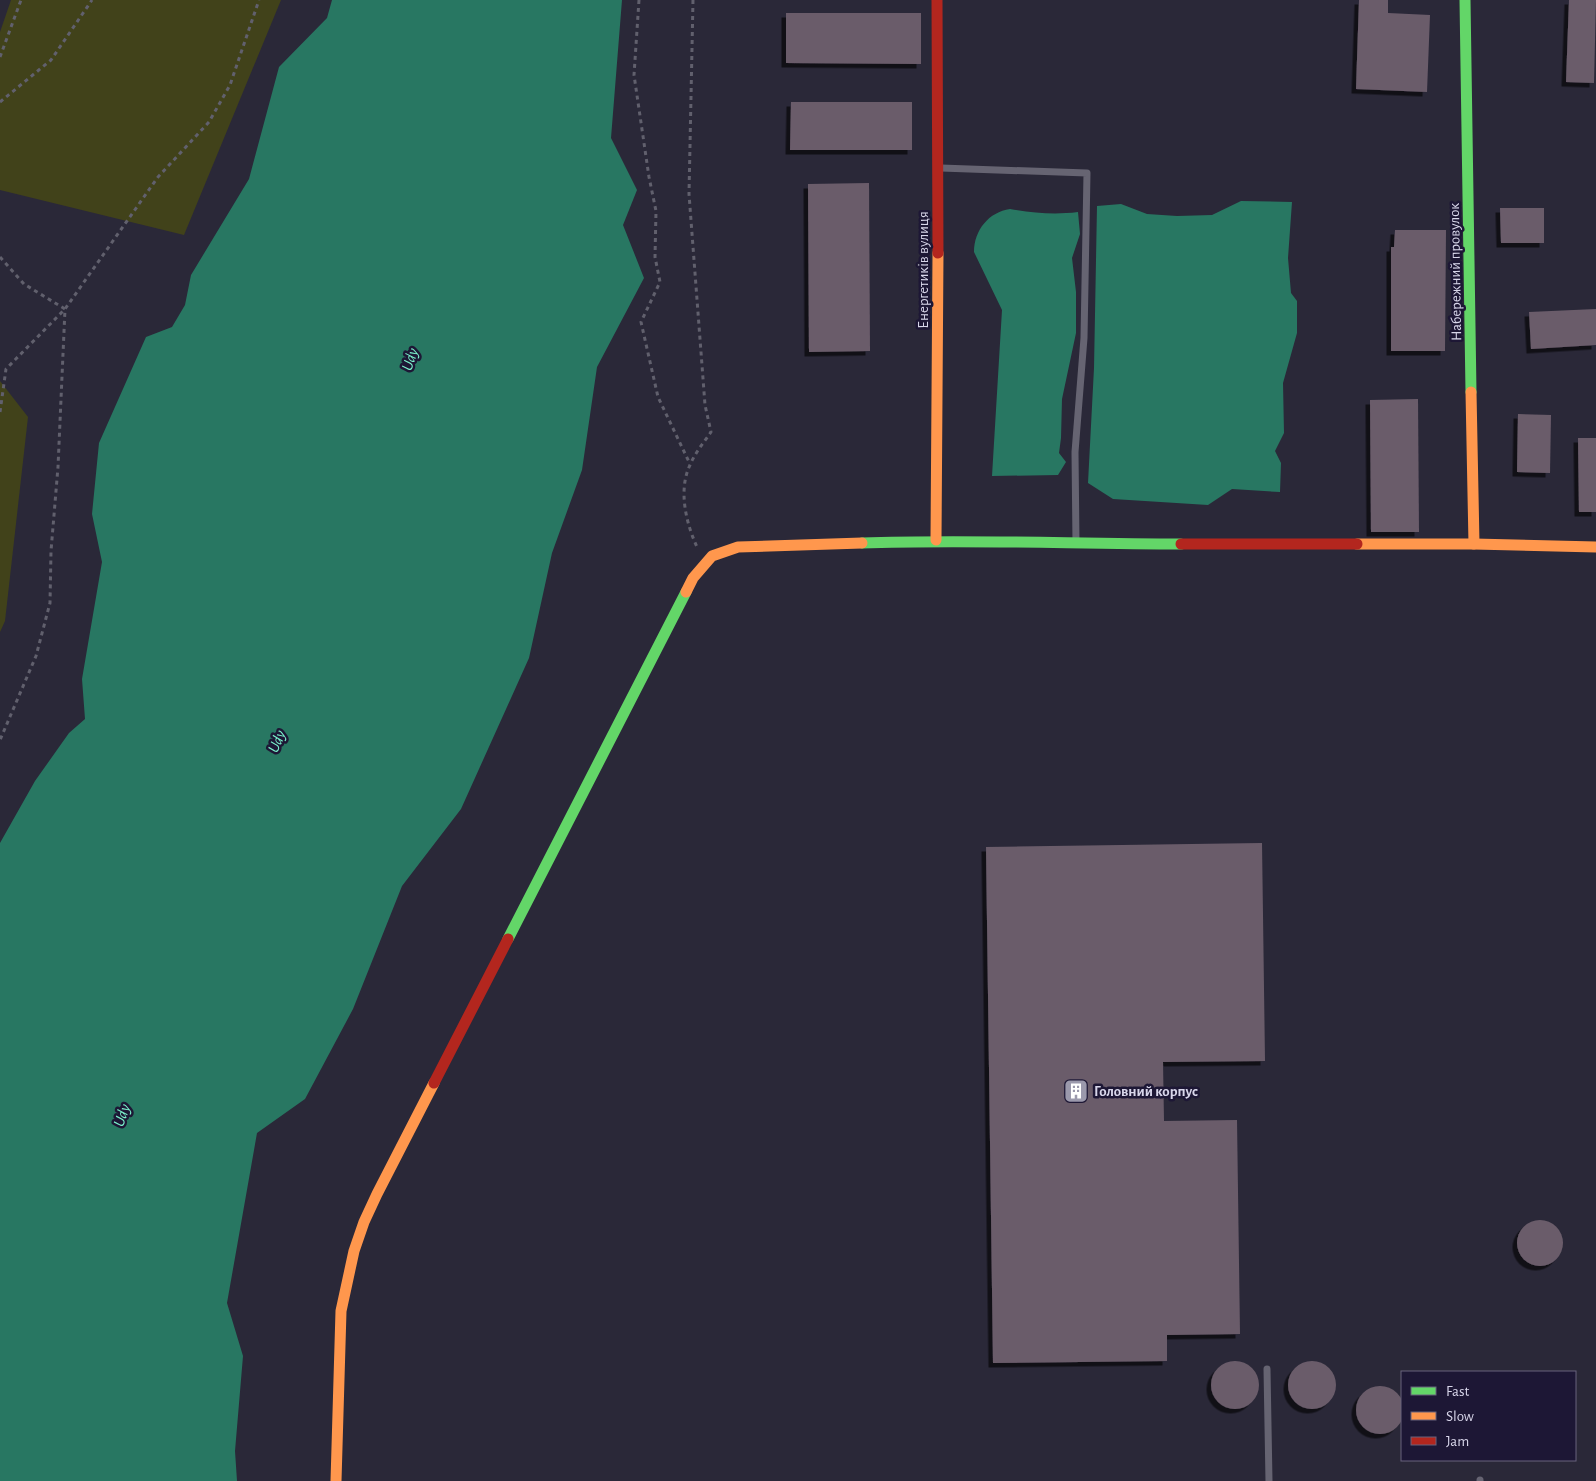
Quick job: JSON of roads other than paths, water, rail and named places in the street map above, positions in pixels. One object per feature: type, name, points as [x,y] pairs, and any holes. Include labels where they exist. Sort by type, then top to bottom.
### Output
[{"type":"street","name":"Енергетиків вулиця","points":[[936,540],[937,0]]},
{"type":"street","name":"Набережний провулок","points":[[1465,0],[1474,544]]},
{"type":"street","points":[[336,1481],[341,1311],[348,1273],[364,1222],[683,595],[693,578],[712,556],[738,547],[936,540],[1076,544],[1474,544],[1596,547]]},
{"type":"lane","points":[[938,168],[1087,173],[1084,338],[1075,452],[1076,544]]},
{"type":"lane","points":[[1266,1369],[1269,1481]]},
{"type":"water","name":"Udy","points":[[332,0],[622,0],[611,138],[637,190],[623,225],[644,278],[597,367],[582,470],[552,553],[529,658],[461,809],[402,886],[353,1009],[305,1099],[257,1133],[227,1303],[243,1356],[235,1451],[237,1481],[0,1481],[0,843],[35,781],[69,733],[85,719],[82,679],[102,562],[92,514],[99,443],[146,337],[172,327],[185,305],[191,275],[249,179],[279,67],[327,18]]},
{"type":"water","points":[[1241,201],[1292,202],[1288,258],[1291,293],[1297,301],[1297,333],[1283,383],[1284,433],[1275,451],[1281,463],[1280,492],[1232,489],[1208,505],[1113,499],[1088,483],[1094,368],[1097,206],[1121,204],[1147,214],[1177,216],[1212,215]]},
{"type":"water","points":[[1010,209],[1044,213],[1078,212],[1080,234],[1072,258],[1076,292],[1076,333],[1062,399],[1059,453],[1066,462],[1058,475],[992,476],[1002,310],[974,252],[977,236],[984,223],[996,214]]},
{"type":"place","name":"Головний корпус","points":[[1076,1091]]}]
